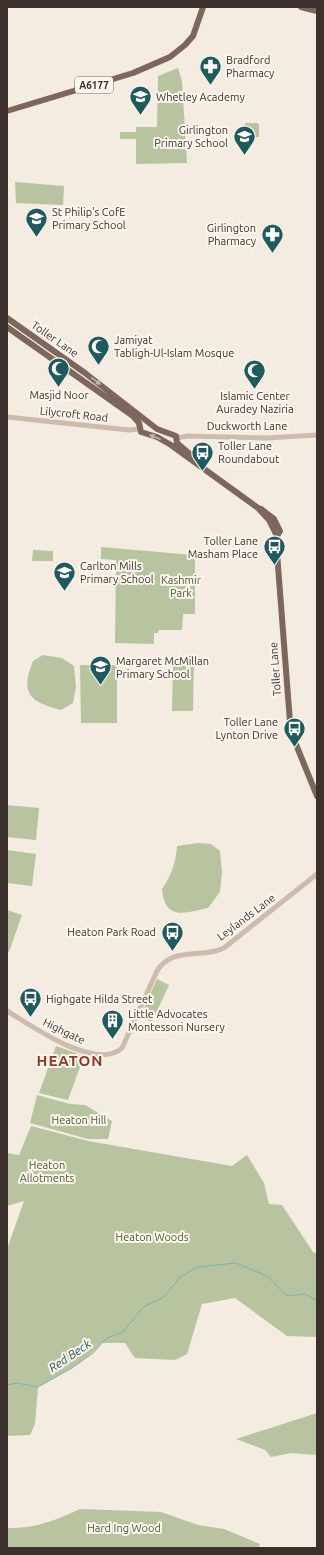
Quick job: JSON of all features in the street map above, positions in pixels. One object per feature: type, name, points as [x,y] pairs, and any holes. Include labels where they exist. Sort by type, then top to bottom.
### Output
[{"type":"main road","name":"A6177","points":[[7,111],[133,73],[164,60],[178,52],[193,36],[203,7]]},
{"type":"main road","points":[[301,7],[317,11]]},
{"type":"main road","name":"Toller Lane","points":[[7,318],[85,373],[133,416],[142,432],[175,442],[191,455],[193,460],[266,514],[277,536],[288,711],[295,742],[317,796]]},
{"type":"main road","name":"Toller Lane","points":[[7,327],[82,380],[119,402],[161,431],[172,434],[175,442]]},
{"type":"main road","points":[[28,342],[32,335]]},
{"type":"main road","points":[[50,357],[54,351]]},
{"type":"main road","points":[[82,380],[85,373]]},
{"type":"main road","points":[[139,426],[142,420],[148,421]]},
{"type":"street","name":"Lilycroft Road","points":[[7,417],[129,430],[139,426]]},
{"type":"street","name":"Duckworth Lane","points":[[175,442],[186,436],[267,438],[317,435]]},
{"type":"street","name":"Leylands Lane","points":[[116,1053],[122,1048],[157,970],[163,963],[178,955],[207,953],[224,948],[317,874]]},
{"type":"street","name":"Highgate","points":[[7,1011],[64,1044],[101,1056],[116,1053]]},
{"type":"green space","points":[[178,68],[182,81],[187,163],[136,164],[136,139],[120,139],[120,132],[136,132],[136,127],[157,127],[158,76]]},
{"type":"green space","points":[[245,123],[258,123],[259,137],[244,137]]},
{"type":"green space","points":[[15,182],[64,186],[63,205],[16,203]]},
{"type":"green space","name":"Kashmir Park","points":[[101,547],[193,555],[193,558],[195,558],[195,614],[183,614],[182,630],[159,630],[158,633],[154,633],[154,644],[115,643],[116,560],[101,559]]},
{"type":"green space","points":[[33,550],[53,551],[53,561],[32,561]]},
{"type":"green space","points":[[43,655],[62,658],[74,666],[76,687],[73,703],[61,710],[50,707],[35,699],[30,694],[28,688],[27,681],[33,661]]},
{"type":"green space","points":[[173,661],[194,661],[193,711],[172,711]]},
{"type":"green space","points":[[80,665],[117,665],[117,723],[81,723]]},
{"type":"green space","points":[[7,805],[39,808],[36,840],[7,837]]},
{"type":"green space","points":[[198,843],[211,844],[220,851],[222,872],[220,892],[208,908],[184,913],[177,912],[167,906],[162,889],[168,879],[176,858],[177,846]]},
{"type":"green space","points":[[7,850],[36,854],[32,886],[7,883]]},
{"type":"green space","points":[[7,910],[22,915],[9,952],[7,951]]},
{"type":"green space","points":[[157,979],[169,985],[152,1022],[140,1017]]},
{"type":"green space","points":[[56,1046],[84,1056],[68,1100],[39,1093]]},
{"type":"green space","name":"Heaton Hill","points":[[37,1095],[70,1104],[85,1105],[112,1121],[108,1139],[88,1139],[30,1123]]},
{"type":"green space","name":"Heaton Woods","points":[[31,1126],[88,1141],[232,1166],[247,1155],[264,1183],[269,1204],[282,1205],[313,1252],[317,1254],[317,1337],[287,1336],[235,1298],[202,1304],[187,1354],[175,1360],[135,1358],[125,1343],[102,1343],[80,1362],[38,1387],[35,1424],[30,1435],[7,1436],[7,1249],[24,1201],[7,1206],[7,1153],[19,1155]]},
{"type":"green space","points":[[317,1413],[317,1455],[291,1453],[271,1457],[265,1450],[236,1439]]},
{"type":"green space","name":"Hard Ing Wood","points":[[80,1509],[161,1512],[198,1525],[224,1529],[260,1544],[258,1548],[7,1548],[7,1528],[27,1527],[45,1523]]},
{"type":"waterway","name":"Red Beck","points":[[7,1385],[17,1383],[38,1387],[72,1368],[93,1353],[107,1338],[123,1332],[143,1307],[164,1297],[179,1278],[197,1267],[236,1263],[267,1276],[287,1296],[305,1294],[317,1301]]},
{"type":"place","name":"Bradford Pharmacy","points":[[211,86]]},
{"type":"place","name":"Whetley Academy","points":[[140,116]]},
{"type":"place","name":"Girlington Primary School","points":[[244,156]]},
{"type":"place","name":"St Philip's CofE Primary School","points":[[37,238]]},
{"type":"place","name":"Girlington Pharmacy","points":[[272,254]]},
{"type":"place","name":"Jamiyat Tabligh-Ul-Islam Mosque","points":[[98,366]]},
{"type":"place","name":"Masjid Noor","points":[[59,388]]},
{"type":"place","name":"Islamic Center Auradey Naziria","points":[[255,390]]},
{"type":"place","name":"Toller Lane Roundabout","points":[[202,472]]},
{"type":"place","name":"Toller Lane Masham Place","points":[[274,566]]},
{"type":"place","name":"Carlton Mills Primary School","points":[[64,592]]},
{"type":"place","name":"Margaret McMillan Primary School","points":[[101,686]]},
{"type":"place","name":"Toller Lane Lynton Drive","points":[[294,748]]},
{"type":"place","name":"Heaton Park Road","points":[[172,952]]},
{"type":"place","name":"Highgate Hilda Street","points":[[30,1018]]},
{"type":"place","name":"Little Advocates Montessori Nursery","points":[[113,1040]]},
{"type":"district","name":"HEATON","points":[[70,1061]]},
{"type":"park label","name":"Heaton Allotments","points":[[47,1171]]}]
